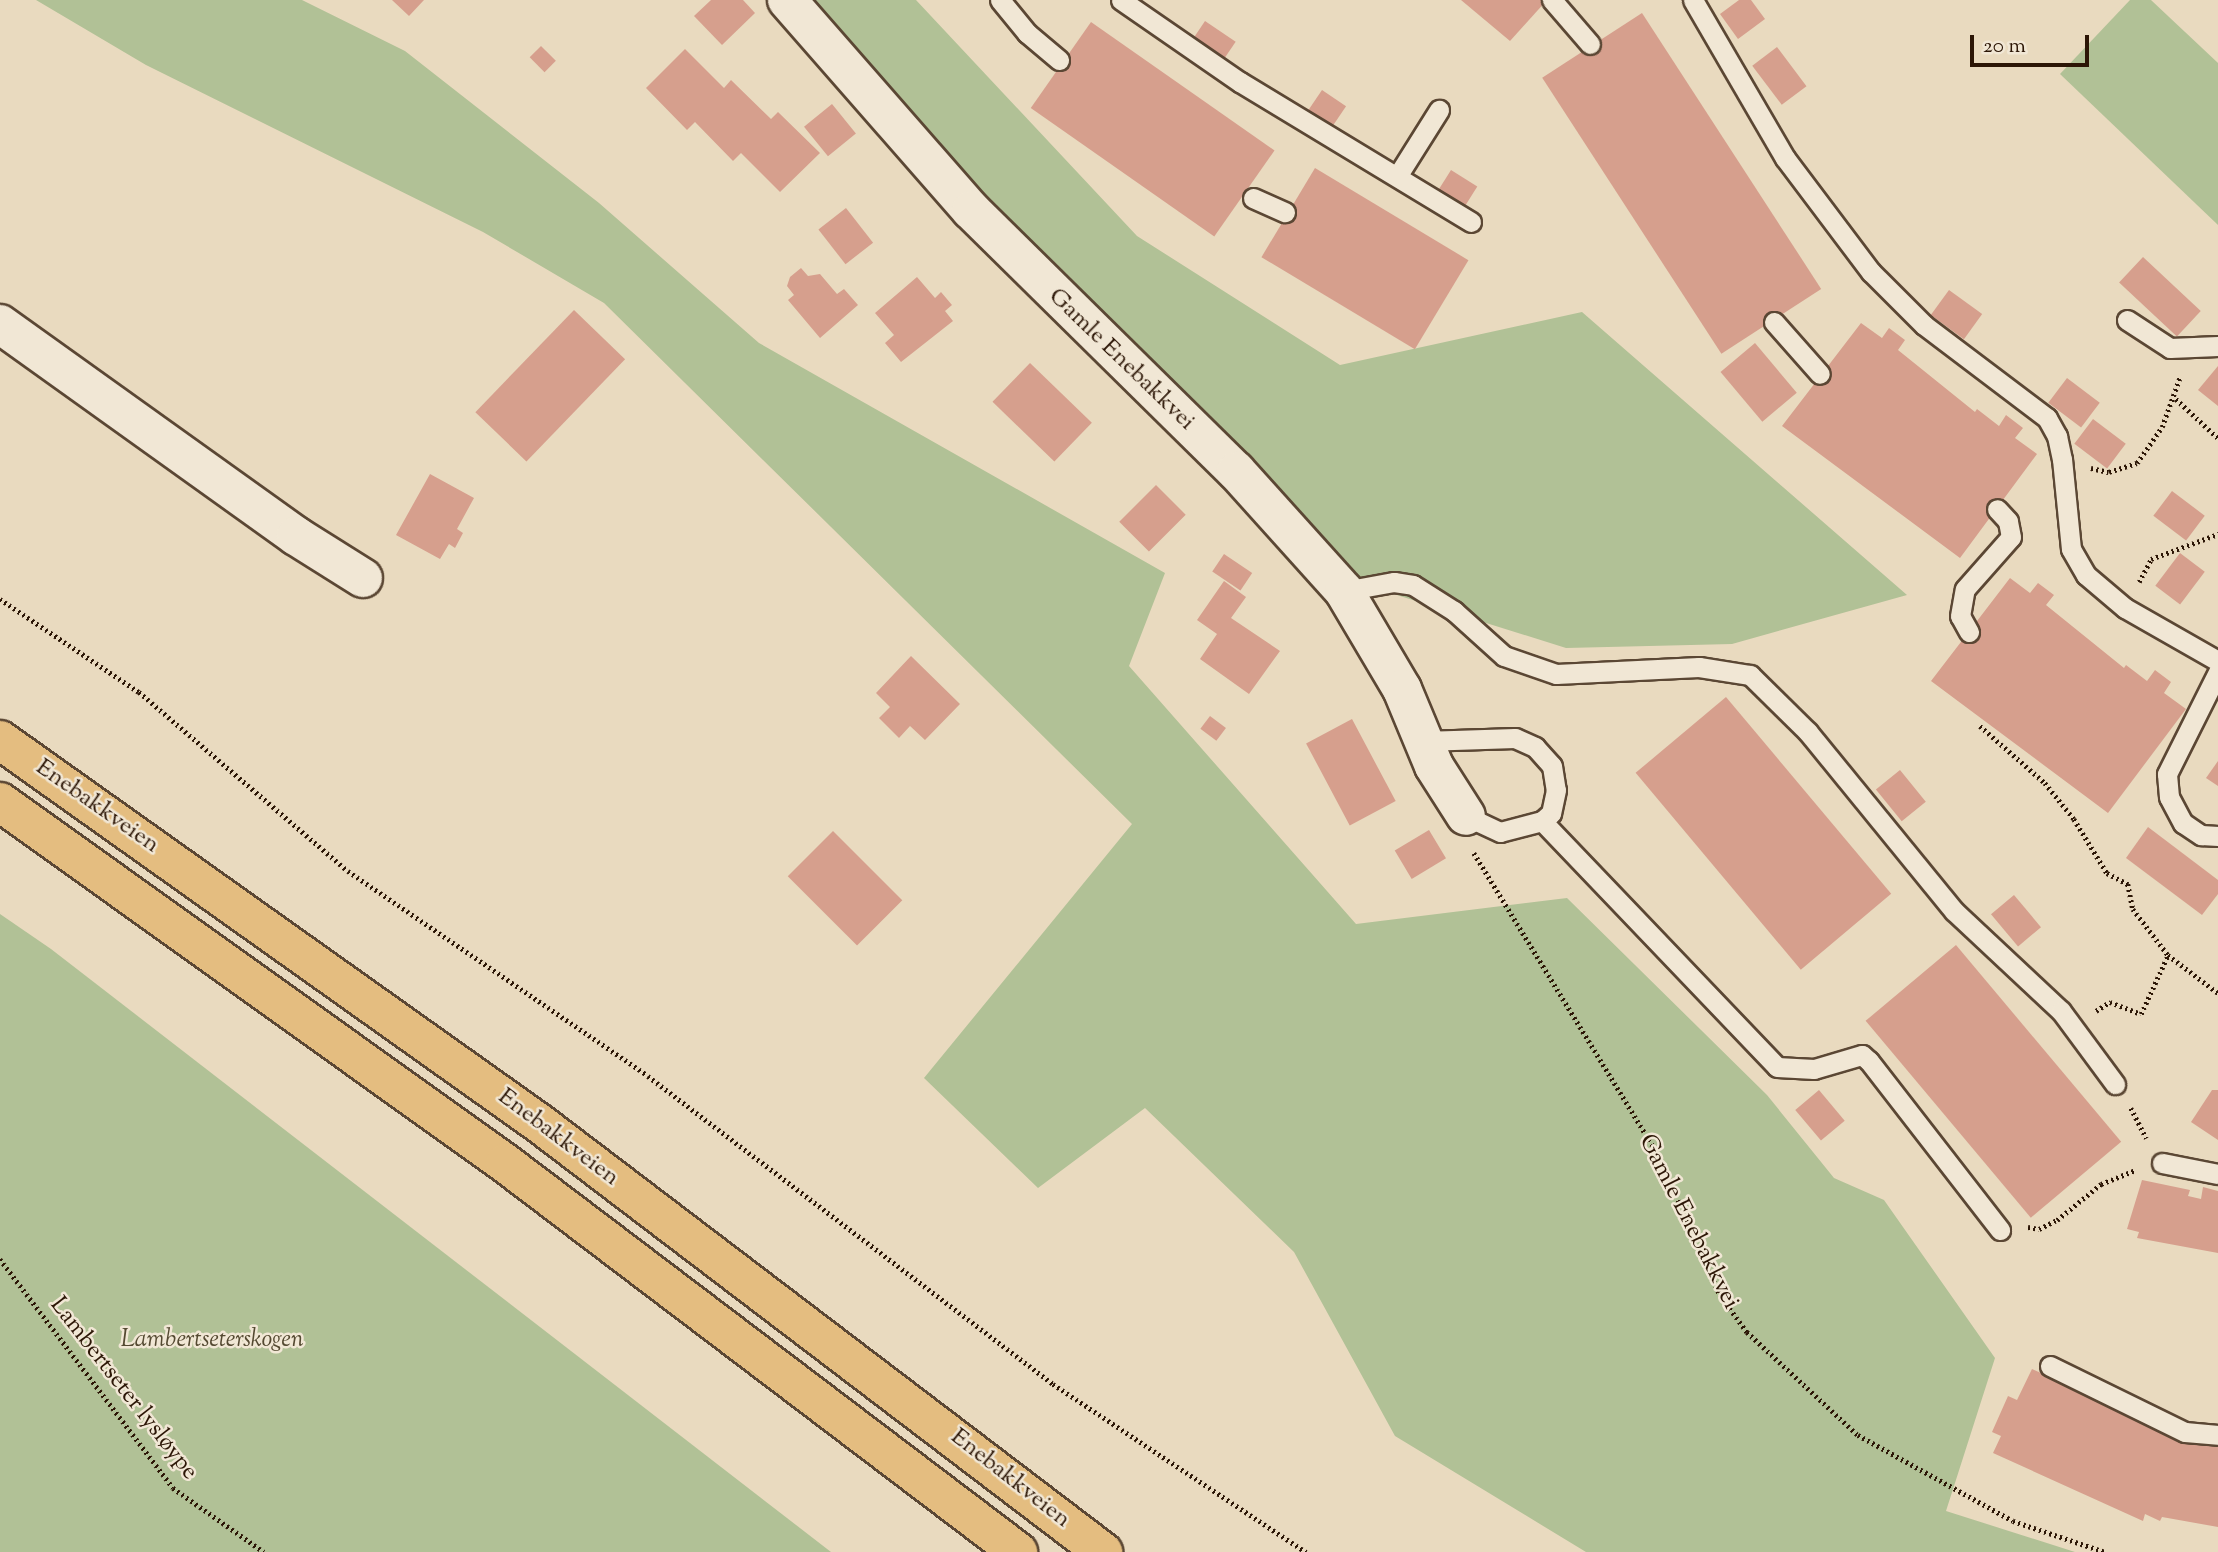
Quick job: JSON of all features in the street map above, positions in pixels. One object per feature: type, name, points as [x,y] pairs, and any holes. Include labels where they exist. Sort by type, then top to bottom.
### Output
[{"type":"highway","name":"Enebakkveien","points":[[0,740],[539,1123],[1104,1552]]},
{"type":"highway","name":"Enebakkveien","points":[[0,802],[505,1163],[1018,1552]]},
{"type":"street","name":"Gamle Enebakkvei","points":[[787,0],[971,210],[1236,471],[1344,591],[1402,689],[1423,741],[1466,816]]},
{"type":"street","points":[[0,324],[296,536],[363,578]]},
{"type":"lane","points":[[1000,0],[1027,33],[1059,60]]},
{"type":"lane","points":[[1121,0],[1240,82],[1472,222]]},
{"type":"lane","points":[[1552,0],[1590,44]]},
{"type":"lane","points":[[1693,0],[1759,117],[1840,234],[1899,303],[2047,418],[2057,436],[2062,459],[2071,549],[2086,575],[2125,608],[2218,661]]},
{"type":"lane","points":[[1398,175],[1438,110]]},
{"type":"lane","points":[[1253,198],[1285,212]]},
{"type":"lane","points":[[2127,320],[2170,348],[2218,346]]},
{"type":"lane","points":[[1774,322],[1820,374]]},
{"type":"lane","points":[[1969,632],[1960,616],[1965,589],[2011,537],[2008,521],[1997,509]]},
{"type":"lane","points":[[1344,591],[1394,582],[1413,584],[1454,611],[1504,656],[1556,674],[1699,667],[1750,675],[1808,732],[1954,911],[2071,1026],[2115,1084]]},
{"type":"lane","points":[[2218,673],[2159,770],[2183,823],[2201,835],[2218,836]]},
{"type":"lane","points":[[1423,741],[1488,736],[1515,738],[1535,747],[1552,766],[1556,790],[1551,813],[1542,821],[1500,832],[1466,816]]},
{"type":"lane","points":[[1542,821],[1777,1067],[1814,1069],[1862,1055],[1870,1061],[2000,1230]]},
{"type":"lane","points":[[2162,1163],[2218,1174]]},
{"type":"lane","points":[[2050,1366],[2185,1432],[2218,1436]]},
{"type":"path","points":[[2062,459],[2109,472],[2137,463],[2176,398],[2186,348]]},
{"type":"path","points":[[2176,398],[2218,438]]},
{"type":"path","points":[[2125,608],[2151,559],[2218,534]]},
{"type":"path","points":[[0,599],[139,692],[348,871],[648,1076],[1053,1384],[1306,1552]]},
{"type":"path","points":[[1980,726],[2045,783],[2074,819],[2107,873],[2128,884],[2133,909],[2168,954],[2218,993]]},
{"type":"path","name":"Gamle Enebakkvei","points":[[1466,816],[1463,829],[1482,870],[1658,1155],[1720,1295],[1747,1332],[1858,1435],[2014,1521],[2105,1552]]},
{"type":"path","points":[[2071,1026],[2110,1002],[2141,1014],[2168,954]]},
{"type":"path","points":[[2000,1230],[2039,1229],[2057,1220],[2101,1184],[2162,1163]]},
{"type":"path","name":"Lambertseter lysløype","points":[[0,1259],[173,1488],[264,1552]]},
{"type":"green space","points":[[36,0],[302,0],[405,51],[599,203],[759,343],[1165,573],[1129,666],[1356,924],[1567,898],[1767,1095],[1834,1178],[1884,1200],[1995,1358],[1946,1511],[2075,1552],[1586,1552],[1395,1436],[1294,1252],[1145,1108],[1038,1188],[924,1078],[1132,824],[604,303],[483,232],[146,65]]},
{"type":"green space","points":[[808,0],[916,0],[1137,236],[1340,365],[1582,312],[1907,595],[1732,644],[1566,648],[1349,580],[836,42]]},
{"type":"green space","points":[[2130,0],[2151,0],[2218,63],[2218,225],[2060,74]]},
{"type":"green space","name":"Lambertseterskogen","points":[[0,914],[51,949],[831,1552],[0,1552]]},
{"type":"building","points":[[392,0],[424,0],[409,16]]},
{"type":"building","points":[[711,0],[743,0],[755,13],[722,45],[694,16]]},
{"type":"building","points":[[1461,0],[1547,0],[1510,41]]},
{"type":"building","points":[[1739,0],[1751,0],[1765,19],[1738,39],[1720,14]]},
{"type":"building","points":[[1642,13],[1821,289],[1721,354],[1542,78]]},
{"type":"building","points":[[1205,21],[1236,42],[1222,62],[1192,41]]},
{"type":"building","points":[[1091,22],[1274,150],[1214,236],[1031,108]]},
{"type":"building","points":[[541,46],[556,61],[545,72],[530,57]]},
{"type":"building","points":[[1777,47],[1806,86],[1782,105],[1752,66]]},
{"type":"building","points":[[685,49],[724,88],[731,80],[771,119],[778,112],[820,153],[780,192],[741,153],[733,161],[695,122],[687,130],[646,88]]},
{"type":"building","points":[[1322,90],[1346,106],[1332,128],[1307,112]]},
{"type":"building","points":[[832,104],[856,134],[828,156],[804,127]]},
{"type":"building","points":[[1315,168],[1468,260],[1415,349],[1261,257]]},
{"type":"building","points":[[1451,170],[1477,186],[1465,207],[1438,190]]},
{"type":"building","points":[[846,208],[873,243],[846,264],[818,230]]},
{"type":"building","points":[[2143,257],[2201,311],[2177,336],[2119,283]]},
{"type":"building","points":[[801,268],[808,276],[820,274],[837,294],[844,289],[858,305],[820,338],[788,300],[794,295],[787,286],[790,277]]},
{"type":"building","points":[[917,277],[935,298],[941,292],[952,305],[945,311],[953,321],[901,362],[885,343],[894,335],[875,313]]},
{"type":"building","points":[[1949,290],[1982,314],[1964,339],[1931,315]]},
{"type":"building","points":[[574,310],[625,359],[526,461],[475,412]]},
{"type":"building","points":[[1861,323],[1882,338],[1889,328],[1905,340],[1898,350],[1975,412],[1977,409],[1999,426],[2006,415],[2023,428],[2015,438],[2037,454],[1960,558],[1782,426]]},
{"type":"building","points":[[1755,343],[1797,393],[1762,422],[1721,372]]},
{"type":"building","points":[[1030,363],[1092,423],[1054,462],[992,402]]},
{"type":"building","points":[[2218,366],[2218,406],[2198,390]]},
{"type":"building","points":[[2067,378],[2100,403],[2081,427],[2048,403]]},
{"type":"building","points":[[2093,419],[2126,444],[2107,468],[2074,444]]},
{"type":"building","points":[[430,474],[474,498],[457,529],[463,533],[455,548],[449,544],[440,559],[396,535]]},
{"type":"building","points":[[1156,485],[1186,515],[1149,551],[1119,522]]},
{"type":"building","points":[[2172,491],[2205,516],[2186,540],[2153,516]]},
{"type":"building","points":[[2180,553],[2205,572],[2180,604],[2155,586]]},
{"type":"building","points":[[1224,554],[1252,573],[1240,590],[1212,571]]},
{"type":"building","points":[[2010,578],[2030,593],[2038,583],[2054,595],[2046,605],[2124,668],[2126,665],[2147,681],[2155,670],[2171,682],[2164,693],[2186,709],[2108,813],[1931,681]]},
{"type":"building","points":[[1224,581],[1246,597],[1231,618],[1280,651],[1249,694],[1200,659],[1217,634],[1197,620]]},
{"type":"building","points":[[911,656],[960,704],[925,740],[910,726],[899,738],[879,718],[890,707],[876,693]]},
{"type":"building","points":[[1726,697],[1891,894],[1801,970],[1636,773]]},
{"type":"building","points":[[1210,716],[1226,728],[1216,741],[1200,729]]},
{"type":"building","points":[[1352,719],[1396,801],[1350,826],[1306,743]]},
{"type":"building","points":[[2218,761],[2218,786],[2206,778]]},
{"type":"building","points":[[1900,770],[1926,802],[1902,821],[1876,790]]},
{"type":"building","points":[[2148,827],[2218,880],[2218,894],[2202,915],[2126,858]]},
{"type":"building","points":[[1429,830],[1446,858],[1412,879],[1395,851]]},
{"type":"building","points":[[833,831],[902,900],[857,946],[788,876]]},
{"type":"building","points":[[2014,895],[2041,927],[2018,946],[1991,914]]},
{"type":"building","points":[[1956,945],[2121,1142],[2031,1218],[1866,1021]]},
{"type":"building","points":[[1819,1090],[1845,1121],[1821,1141],[1795,1110]]},
{"type":"building","points":[[2212,1090],[2218,1090],[2218,1140],[2191,1122]]},
{"type":"building","points":[[2142,1180],[2190,1190],[2188,1196],[2201,1199],[2203,1187],[2218,1191],[2218,1253],[2137,1238],[2139,1232],[2127,1229]]},
{"type":"building","points":[[2032,1369],[2188,1439],[2218,1440],[2218,1527],[2162,1517],[2160,1521],[2145,1514],[2143,1521],[1993,1453],[2001,1436],[1992,1432],[2008,1396],[2017,1400]]}]
